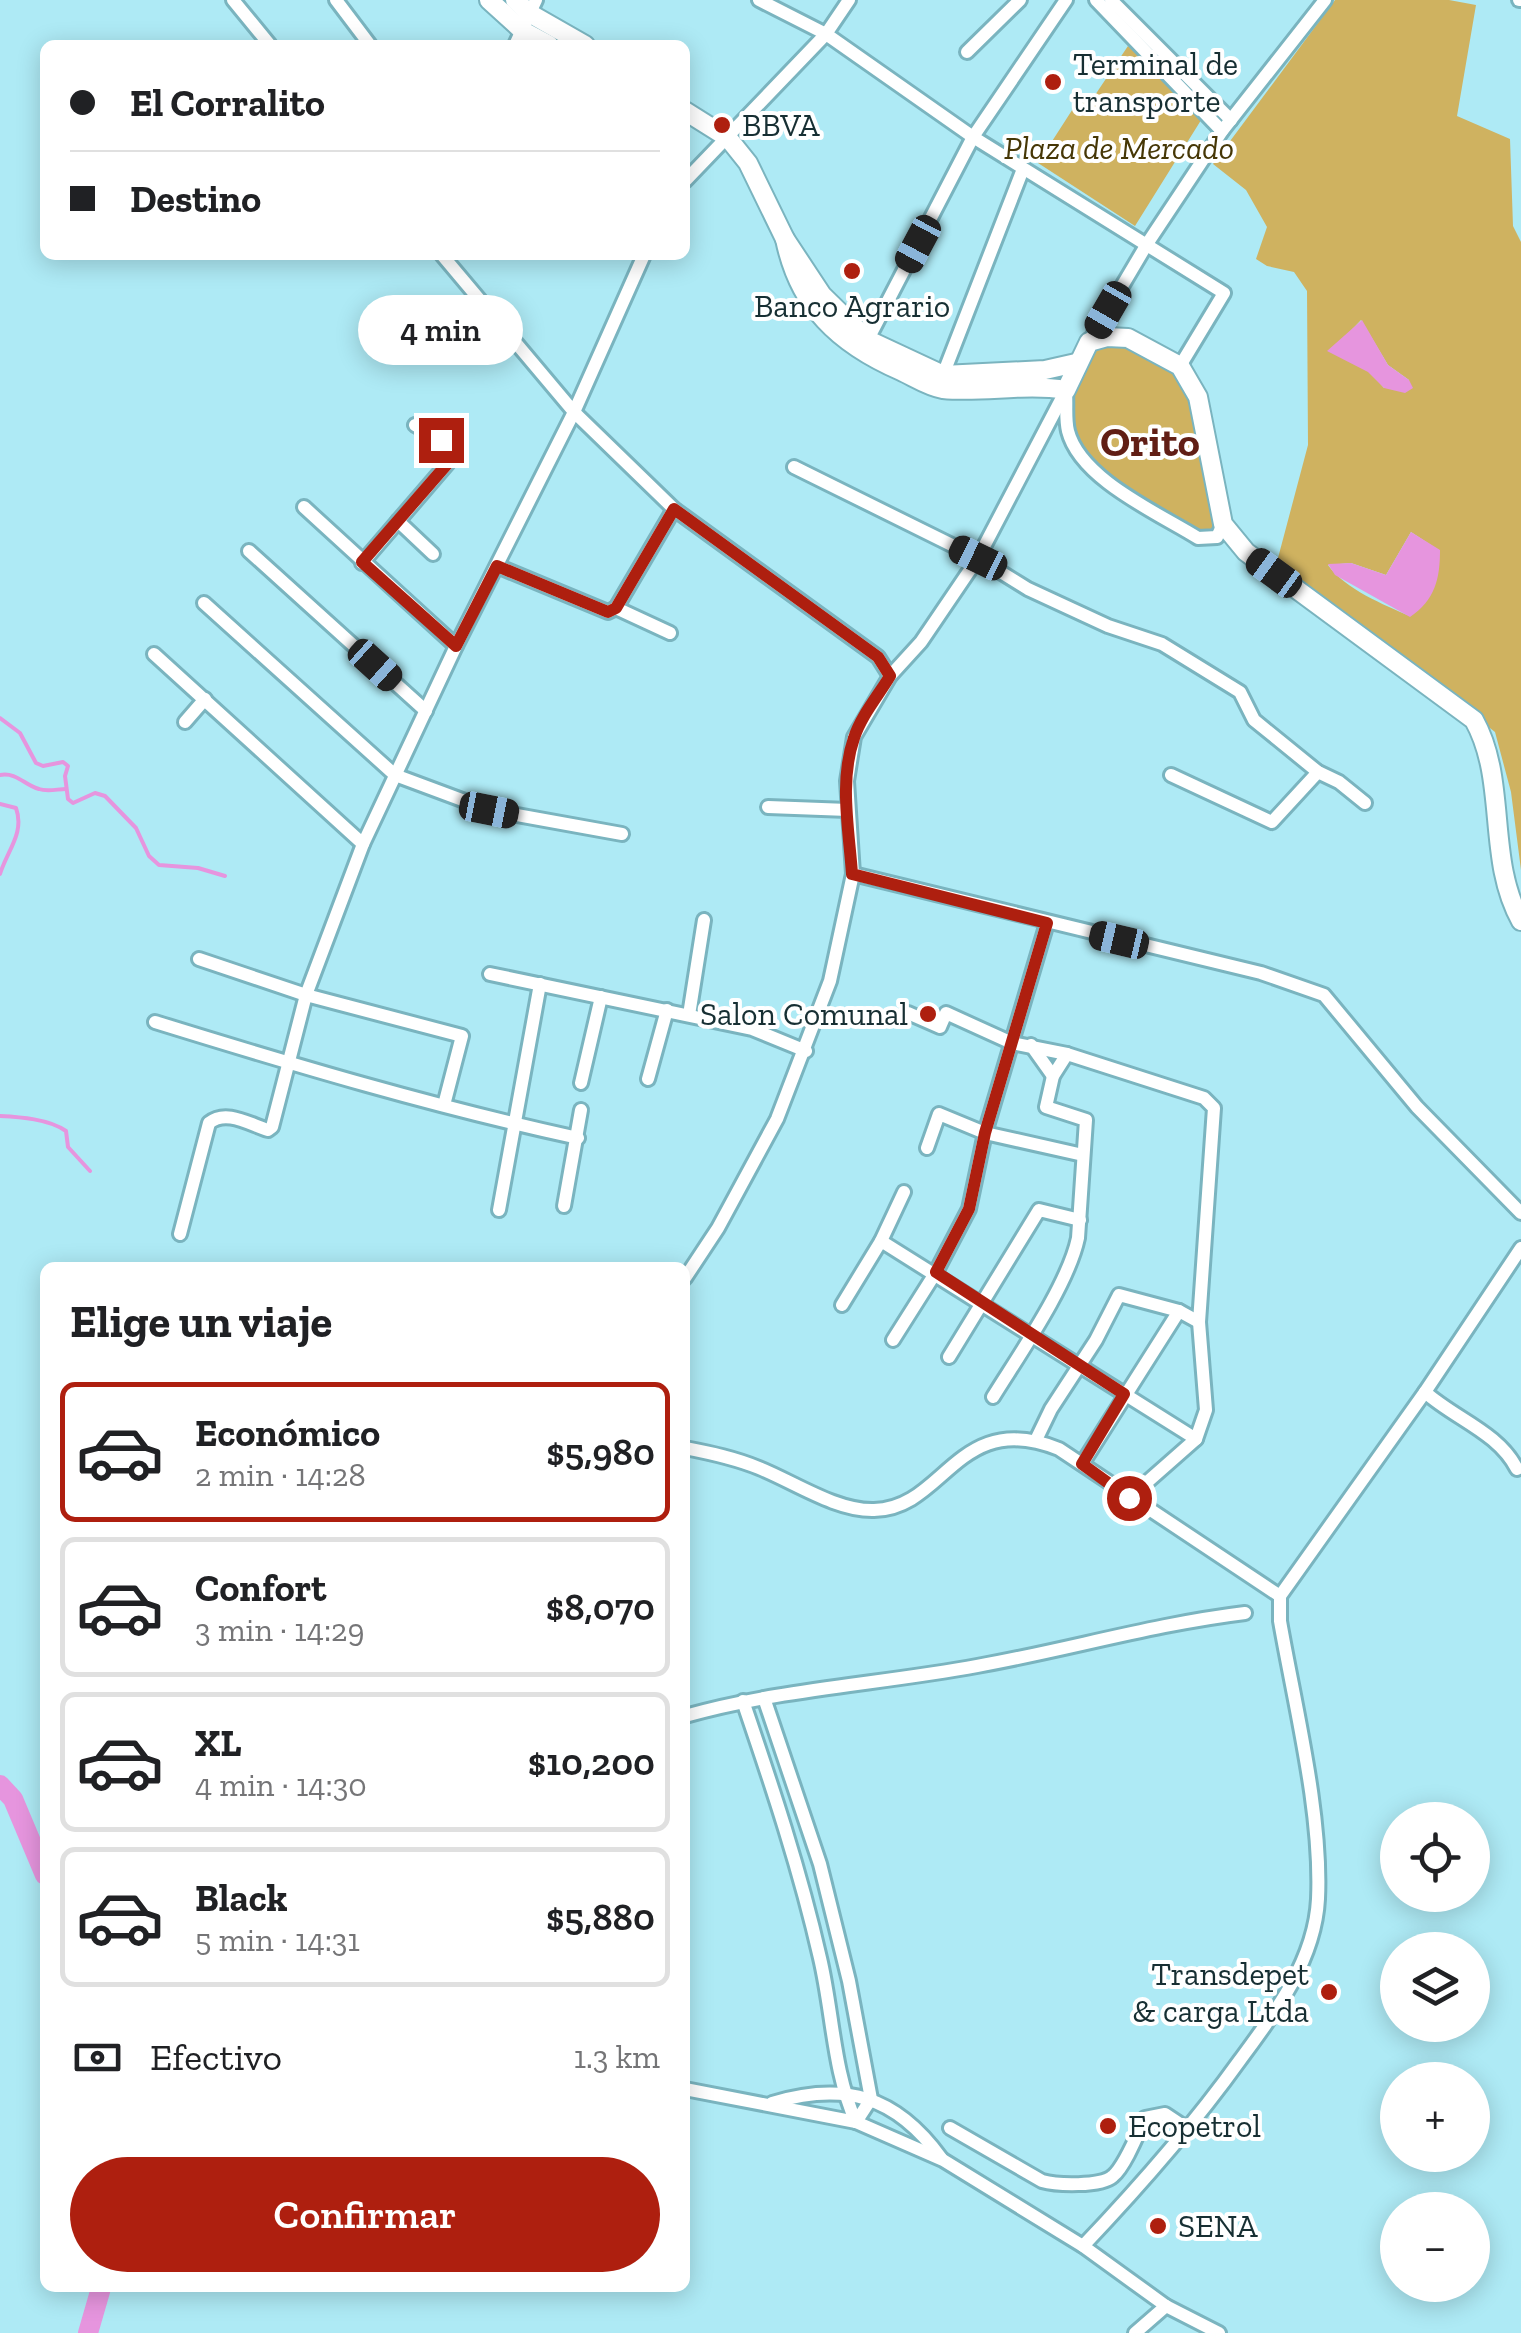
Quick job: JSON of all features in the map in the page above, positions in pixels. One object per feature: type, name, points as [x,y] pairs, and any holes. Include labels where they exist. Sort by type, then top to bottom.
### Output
[{"type":"main road","points":[[489,0],[519,38]]},
{"type":"main road","points":[[526,4],[577,40]]},
{"type":"main road","points":[[690,113],[728,138],[748,163],[785,239],[791,268],[809,302],[864,347],[940,388],[1044,386],[1066,390],[1089,342],[1107,337],[1128,338],[1180,366],[1198,397],[1223,524],[1246,552],[1474,720],[1486,742],[1500,864],[1521,921]]},
{"type":"main road","points":[[864,347],[942,374],[1046,370],[1076,363]]},
{"type":"street","points":[[233,0],[266,40]]},
{"type":"street","points":[[336,0],[366,40]]},
{"type":"street","points":[[759,0],[826,34],[1023,169],[1224,293],[1180,366]]},
{"type":"street","points":[[690,177],[826,34],[850,0]]},
{"type":"street","points":[[967,52],[1020,0]]},
{"type":"street","points":[[864,347],[974,137],[1066,0]]},
{"type":"street","points":[[1096,0],[1226,126]]},
{"type":"street","points":[[1111,0],[1226,126]]},
{"type":"street","points":[[1089,342],[1147,244],[1226,126],[1325,0]]},
{"type":"street","points":[[519,38],[526,4]]},
{"type":"street","points":[[942,374],[1023,169]]},
{"type":"street","points":[[446,260],[574,412],[674,509],[878,657],[890,676]]},
{"type":"street","points":[[180,1234],[209,1124],[216,1118],[230,1117],[268,1130],[272,1127],[306,995],[363,844],[456,646],[574,412],[642,260]]},
{"type":"street","points":[[1066,390],[1068,430],[1076,451],[1090,470],[1198,538],[1217,537],[1223,524]]},
{"type":"street","points":[[690,1270],[778,1119],[830,982],[852,874],[846,781],[854,737],[890,676],[921,642],[978,558],[1066,390]]},
{"type":"street","points":[[362,562],[448,463],[449,451],[441,440],[415,425]]},
{"type":"street","points":[[794,466],[978,558],[1028,588],[1108,626],[1162,644],[1240,692],[1254,720],[1318,772],[1340,782],[1365,803]]},
{"type":"street","points":[[304,507],[456,646]]},
{"type":"street","points":[[497,566],[608,612],[616,608],[674,509]]},
{"type":"street","points":[[398,521],[433,554]]},
{"type":"street","points":[[249,551],[426,712]]},
{"type":"street","points":[[204,604],[395,775],[489,810],[622,834]]},
{"type":"street","points":[[616,608],[670,633]]},
{"type":"street","points":[[154,654],[363,844]]},
{"type":"street","points":[[186,722],[206,699]]},
{"type":"street","points":[[1171,775],[1272,822],[1318,772]]},
{"type":"street","points":[[768,807],[848,810]]},
{"type":"street","points":[[852,874],[1261,973],[1324,995],[1417,1108],[1521,1214]]},
{"type":"street","points":[[689,1015],[704,920]]},
{"type":"street","points":[[893,1340],[936,1272],[969,1209],[985,1133],[1047,923]]},
{"type":"street","points":[[200,958],[306,995],[462,1036],[444,1105]]},
{"type":"street","points":[[490,974],[752,1029],[806,1051]]},
{"type":"street","points":[[499,1210],[540,984]]},
{"type":"street","points":[[581,1082],[601,997]]},
{"type":"street","points":[[648,1079],[667,1010]]},
{"type":"street","points":[[908,1013],[940,1027],[946,1012],[1012,1043],[1067,1054],[1204,1098],[1214,1108],[1199,1322],[1206,1410],[1196,1439],[1129,1498]]},
{"type":"street","points":[[155,1022],[289,1063],[578,1138]]},
{"type":"street","points":[[1032,1044],[1054,1076]]},
{"type":"street","points":[[993,1397],[1074,1255],[1086,1120],[1046,1107],[1054,1076],[1067,1054]]},
{"type":"street","points":[[564,1206],[581,1110]]},
{"type":"street","points":[[926,1148],[939,1114],[985,1133],[1083,1155]]},
{"type":"street","points":[[842,1306],[904,1192]]},
{"type":"street","points":[[949,1357],[1039,1210],[1080,1220]]},
{"type":"street","points":[[881,1240],[1196,1439]]},
{"type":"street","points":[[1083,2246],[1190,2130],[1278,2008],[1308,1950],[1318,1902],[1317,1838],[1280,1621],[1280,1596],[1425,1392],[1521,1248]]},
{"type":"street","points":[[1036,1440],[1119,1294],[1179,1311],[1199,1322]]},
{"type":"street","points":[[1082,1464],[1179,1311]]},
{"type":"street","points":[[1425,1392],[1508,1452],[1518,1469]]},
{"type":"street","points":[[690,1449],[728,1457],[834,1500],[874,1510],[897,1506],[970,1452],[996,1441],[1036,1440],[1060,1449],[1280,1596]]},
{"type":"street","points":[[690,1715],[743,1701],[978,1666],[1177,1621],[1245,1613]]},
{"type":"street","points":[[764,1698],[820,1864],[849,1981],[871,2099],[856,2122]]},
{"type":"street","points":[[743,1701],[801,1872],[826,1982],[843,2092],[856,2122]]},
{"type":"street","points":[[801,1872],[820,1864]]},
{"type":"street","points":[[690,2090],[856,2122],[943,2160],[1083,2246],[1166,2306],[1219,2333]]},
{"type":"street","points":[[770,2104],[806,2093],[843,2092],[871,2099],[900,2114],[924,2134],[943,2160]]},
{"type":"street","points":[[950,2128],[1055,2185],[1102,2181],[1114,2175],[1146,2118],[1165,2114],[1190,2130]]},
{"type":"street","points":[[1136,2333],[1166,2306]]},
{"type":"green space","points":[[1335,0],[1449,0],[1476,5],[1457,116],[1510,139],[1513,226],[1521,242],[1521,870],[1511,792],[1495,732],[1288,570],[1278,558],[1308,445],[1307,291],[1294,272],[1267,266],[1256,259],[1267,227],[1246,190],[1213,164]],"holes":[[[1361,320],[1388,365],[1409,380],[1384,388],[1343,339]],[[1411,532],[1440,551],[1410,616],[1355,589],[1328,565],[1351,563],[1386,575]]]},
{"type":"green space","name":"Plaza de Mercado","points":[[1128,46],[1203,117],[1135,226],[1038,163],[1076,104],[1091,101]]},
{"type":"green space","points":[[1089,342],[1147,345],[1198,397],[1217,537],[1198,538],[1090,470],[1067,429],[1076,363]]},
{"type":"shaded area","points":[[1362,320],[1388,365],[1409,380],[1413,388],[1405,393],[1384,388],[1368,372],[1327,351]]},
{"type":"shaded area","points":[[1411,532],[1440,550],[1434,588],[1410,617],[1335,575],[1328,564],[1351,563],[1386,575]]},
{"type":"waterway","points":[[0,718],[20,733],[36,763],[43,766],[63,762],[68,766],[68,799],[73,803],[95,793],[105,796],[136,828],[149,856],[159,865],[198,868],[225,876]]},
{"type":"waterway","points":[[0,775],[11,775],[42,790],[66,789]]},
{"type":"waterway","points":[[0,804],[16,808],[18,817],[14,842],[0,874]]},
{"type":"waterway","points":[[0,1116],[43,1121],[66,1131],[68,1147],[90,1171]]},
{"type":"waterway","points":[[0,1785],[13,1799],[40,1863]]},
{"type":"waterway","points":[[88,2333],[100,2292]]},
{"type":"place","name":"Terminal de transporte","points":[[1053,82]]},
{"type":"place","name":"BBVA","points":[[722,125]]},
{"type":"place","name":"Banco Agrario","points":[[852,271]]},
{"type":"place","name":"Salon Comunal","points":[[928,1014]]},
{"type":"place","name":"Transdepet & carga Ltda","points":[[1329,1992]]},
{"type":"place","name":"Ecopetrol","points":[[1108,2126]]},
{"type":"place","name":"SENA","points":[[1158,2226]]},
{"type":"district","name":"Orito","points":[[1150,441]]},
{"type":"route","points":[[441,440],[449,451],[448,463],[362,562],[456,646],[497,566],[608,612],[616,608],[674,509],[878,657],[890,676],[864,716],[848,761],[852,874],[1047,923],[985,1133],[969,1209],[936,1272],[1124,1394],[1082,1464],[1129,1498]]}]
